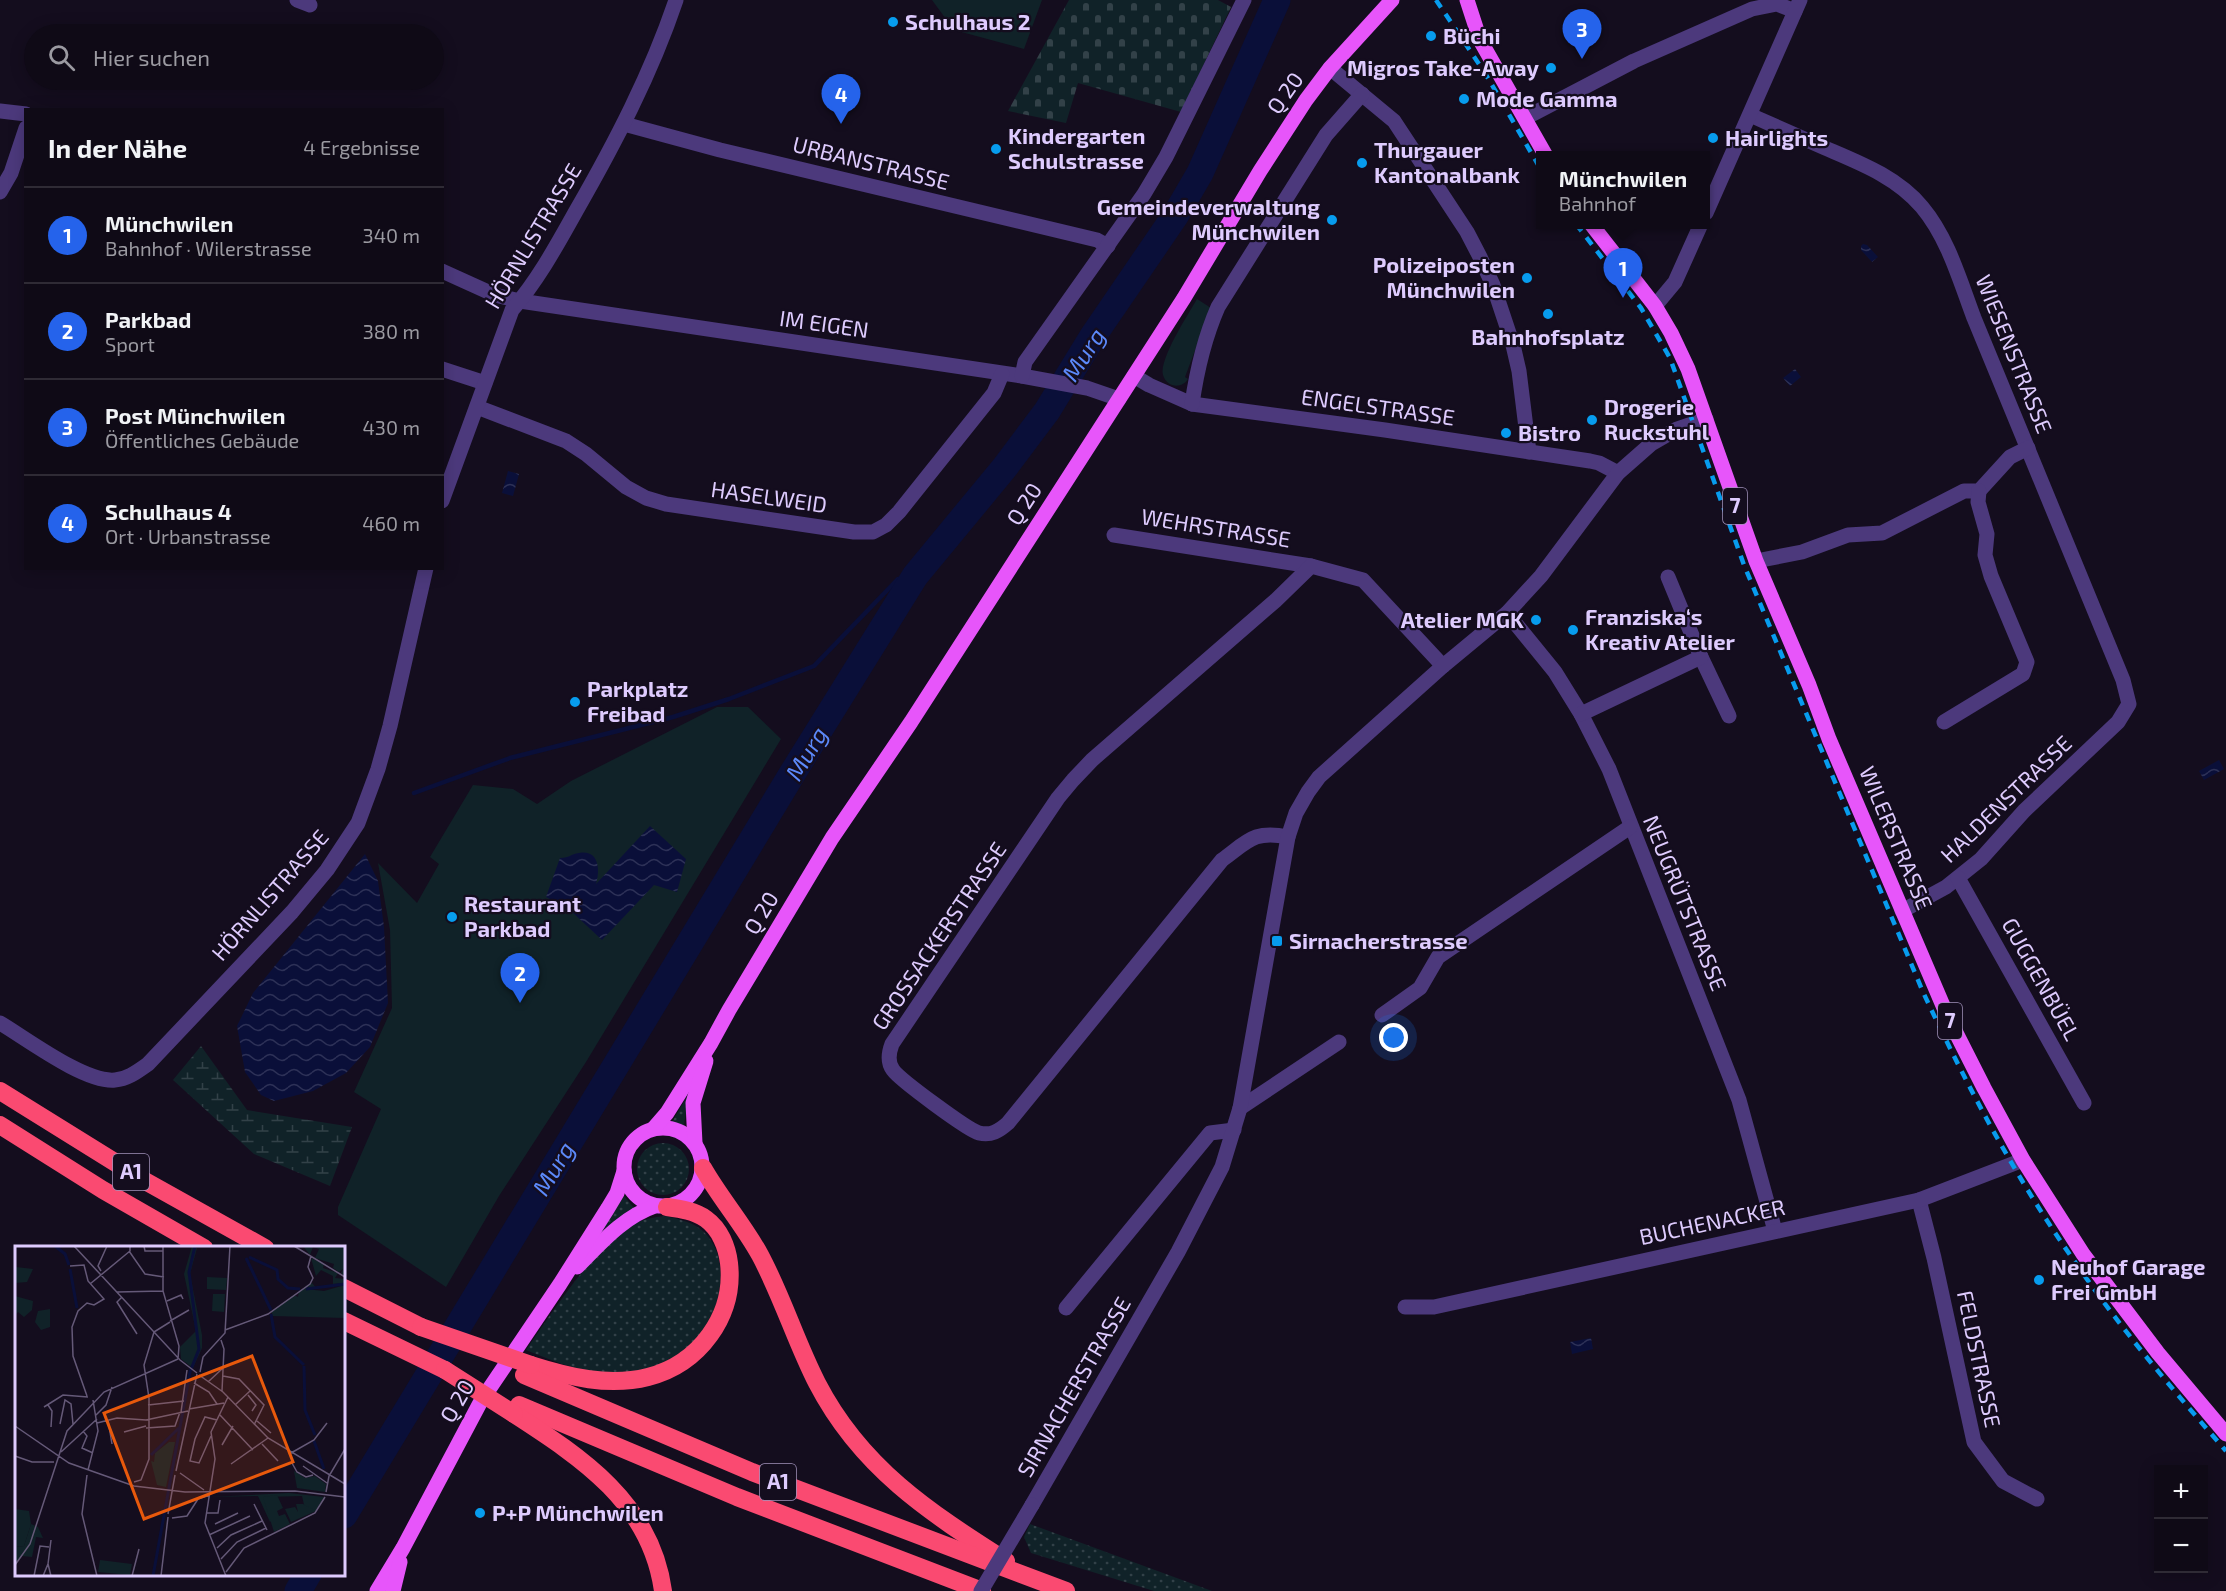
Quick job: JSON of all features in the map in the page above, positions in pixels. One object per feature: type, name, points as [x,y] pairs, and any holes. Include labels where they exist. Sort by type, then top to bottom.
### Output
[{"type":"highway","name":"A1","points":[[0,1091],[145,1181],[261,1246]]},
{"type":"highway","name":"A1","points":[[0,1125],[103,1190],[201,1246]]},
{"type":"highway","name":"A1","points":[[703,1168],[746,1230],[762,1258],[817,1382],[834,1413],[855,1442],[892,1481],[923,1506],[1036,1580]]},
{"type":"highway","name":"A1","points":[[527,1370],[599,1381],[638,1379],[670,1369],[685,1360],[703,1344],[718,1323],[725,1306],[730,1278],[728,1254],[720,1235],[707,1220],[689,1211],[661,1206]]},
{"type":"highway","name":"A1","points":[[345,1289],[421,1327],[527,1370],[752,1472],[1066,1591]]},
{"type":"highway","name":"A1","points":[[345,1322],[445,1370],[516,1409],[981,1591]]},
{"type":"highway","name":"A1","points":[[516,1409],[586,1463],[627,1504],[654,1551],[663,1591]]},
{"type":"main road","name":"Q 20","points":[[377,1591],[404,1548],[481,1401],[561,1284],[613,1200],[624,1171],[625,1157],[632,1142],[641,1134],[654,1128],[667,1113],[832,838],[917,712],[1134,376],[1306,100],[1330,68],[1393,0]]},
{"type":"main road","points":[[1454,0],[1474,27],[1490,60],[1543,151]]},
{"type":"main road","points":[[1467,0],[1474,27]]},
{"type":"main road","name":"WILERSTRASSE","points":[[1594,229],[1655,306],[1688,369],[1756,561],[1902,911],[1947,1015],[1984,1088],[2023,1160],[2083,1254],[2158,1353],[2226,1434]]},
{"type":"main road","name":"Q 20","points":[[561,1284],[624,1222],[638,1212],[678,1204],[692,1194],[698,1186],[703,1168],[700,1152],[695,1143],[693,1103],[711,1043]]},
{"type":"main road","points":[[654,1128],[676,1129],[695,1143]]},
{"type":"main road","points":[[624,1171],[633,1192],[645,1202],[661,1206]]},
{"type":"main road","name":"Q 20","points":[[393,1591],[404,1548]]},
{"type":"street","name":"HÖRNLISTRASSE","points":[[444,496],[512,310],[563,235],[624,124],[660,45],[676,0]]},
{"type":"street","points":[[1022,376],[1025,362],[1144,194],[1166,157],[1244,0]]},
{"type":"street","points":[[1525,118],[1634,61],[1752,9],[1777,4],[1797,5],[1710,204]]},
{"type":"street","points":[[1330,68],[1394,121],[1467,232],[1480,257],[1508,324],[1523,396],[1529,452]]},
{"type":"street","points":[[1192,404],[1205,335],[1218,307],[1326,135],[1362,94]]},
{"type":"street","points":[[0,111],[24,114]]},
{"type":"street","name":"WIESENSTRASSE","points":[[1750,115],[1876,170],[1902,188],[1922,206],[1939,233],[1959,275],[1974,318],[2123,680],[2129,704]]},
{"type":"street","name":"URBANSTRASSE","points":[[624,124],[720,150],[1097,240],[1108,246]]},
{"type":"street","points":[[0,192],[11,173],[24,134]]},
{"type":"street","points":[[1655,306],[1675,282],[1699,229]]},
{"type":"street","name":"IM EIGEN","points":[[444,272],[495,295],[520,301],[1022,376],[1087,388],[1119,399]]},
{"type":"street","points":[[444,370],[485,383]]},
{"type":"street","name":"HASELWEID","points":[[477,407],[566,441],[626,487],[646,498],[666,504],[854,532],[873,532],[886,525],[899,512],[994,393],[1002,374]]},
{"type":"street","name":"ENGELSTRASSE","points":[[1134,376],[1192,404],[1599,463],[1618,473]]},
{"type":"street","name":"SIRNACHERSTRASSE","points":[[981,1591],[1207,1199],[1222,1167],[1240,1108],[1287,837],[1296,813],[1308,792],[1319,777],[1443,666],[1507,614],[1541,576],[1618,473],[1650,444],[1677,429],[1706,419]]},
{"type":"street","points":[[1944,722],[2022,674],[2027,667],[2027,662],[1988,566],[1985,555],[1987,534],[1978,502],[1979,491],[2010,457],[2028,447]]},
{"type":"street","points":[[1756,561],[1802,552],[1848,535],[1882,533],[1964,491],[1979,491]]},
{"type":"street","name":"WEHRSTRASSE","points":[[1114,535],[1311,566]]},
{"type":"street","points":[[1311,566],[1363,580],[1443,666]]},
{"type":"street","name":"GROSSACKERSTRASSE","points":[[1287,837],[1271,834],[1252,838],[1222,860],[1008,1123],[997,1132],[988,1134],[973,1131],[892,1070],[889,1052],[892,1044],[1065,789],[1092,760],[1275,601],[1311,566]]},
{"type":"street","name":"HÖRNLISTRASSE","points":[[0,1023],[90,1076],[103,1080],[116,1080],[132,1075],[148,1064],[292,912],[327,870],[358,823],[378,769],[390,726],[426,570]]},
{"type":"street","points":[[1668,577],[1701,657],[1729,716]]},
{"type":"street","name":"NEUGRÜTSTRASSE","points":[[1507,614],[1555,672],[1581,714],[1609,769],[1739,1100],[1775,1231]]},
{"type":"street","points":[[1581,714],[1701,657]]},
{"type":"street","name":"HALDENSTRASSE","points":[[1902,911],[1925,900],[1981,859],[2024,811],[2118,722],[2129,704]]},
{"type":"street","points":[[1382,1015],[1420,988],[1438,957],[1630,827]]},
{"type":"street","name":"GUGGENBÜEL","points":[[1958,878],[2084,1103]]},
{"type":"street","points":[[1240,1108],[1339,1042]]},
{"type":"street","points":[[1066,1308],[1210,1133],[1234,1130]]},
{"type":"street","name":"BUCHENACKER","points":[[1405,1307],[1434,1307],[1919,1200],[2023,1160]]},
{"type":"street","name":"FELDSTRASSE","points":[[1919,1200],[1974,1442],[2003,1481],[2037,1499]]},
{"type":"green space","points":[[932,0],[1042,0],[1024,49],[954,30]]},
{"type":"green space","points":[[1069,0],[1218,0],[1231,7],[1181,112],[1078,83],[1066,123],[1008,111]]},
{"type":"green space","points":[[1197,299],[1211,308],[1185,377],[1188,379],[1179,386],[1171,385],[1163,375],[1165,359]]},
{"type":"green space","points":[[717,707],[748,707],[781,739],[586,1062],[499,1196],[446,1287],[338,1215],[338,1207],[381,1109],[354,1092],[392,1008],[390,930],[378,863],[417,903],[439,864],[430,857],[473,785],[513,789],[537,804],[571,781]]},
{"type":"green space","points":[[201,1046],[247,1110],[352,1127],[330,1186],[254,1154],[173,1080]]},
{"type":"green space","points":[[689,1093],[684,1125],[672,1122]]},
{"type":"green space","points":[[658,1143],[668,1143],[682,1150],[689,1169],[682,1188],[668,1195],[658,1195],[648,1191],[641,1184],[637,1174],[637,1164],[641,1154],[648,1147]]},
{"type":"green space","points":[[624,1196],[634,1208],[595,1240]]},
{"type":"green space","points":[[665,1216],[690,1223],[703,1231],[713,1243],[719,1258],[721,1274],[715,1306],[709,1321],[690,1346],[658,1366],[644,1371],[621,1373],[580,1369],[526,1350],[575,1281],[605,1246],[634,1224],[649,1218]]},
{"type":"green space","points":[[1030,1524],[1212,1591],[1154,1591],[1031,1553],[1024,1537]]},
{"type":"water","points":[[1863,244],[1867,245],[1878,257],[1872,262],[1861,250]]},
{"type":"water","points":[[1795,369],[1801,377],[1790,386],[1783,378]]},
{"type":"water","points":[[508,471],[519,474],[513,496],[502,493]]},
{"type":"water","points":[[2219,760],[2224,769],[2204,780],[2199,771]]},
{"type":"water","points":[[650,826],[686,859],[677,892],[654,885],[602,940],[571,911],[546,897],[560,858],[579,853],[591,854],[598,868],[596,884]]},
{"type":"water","points":[[365,854],[378,881],[384,927],[388,1003],[370,1047],[346,1073],[313,1091],[274,1101],[261,1095],[245,1072],[237,1026],[253,993]]},
{"type":"water","points":[[1591,1338],[1593,1349],[1572,1354],[1570,1342]]},
{"type":"waterway","name":"Murg","points":[[345,1513],[792,774],[915,576],[1005,467],[1047,411],[1093,336],[1175,216],[1200,173],[1277,0]]},
{"type":"waterway","points":[[414,793],[510,758],[673,717],[729,699],[814,666],[898,579],[912,581]]},
{"type":"waterway","name":"Murg","points":[[298,1591],[307,1576]]},
{"type":"railway","points":[[1436,0],[1485,73],[1536,161]]},
{"type":"railway","points":[[1580,229],[1641,308],[1670,358],[1744,565],[1923,992],[1957,1062],[2012,1164],[2053,1230],[2148,1359],[2226,1451]]},
{"type":"place","name":"Schulhaus 2","points":[[893,22]]},
{"type":"place","name":"Büchi","points":[[1431,36]]},
{"type":"place","name":"Post Münchwilen","points":[[1582,59]]},
{"type":"place","name":"Migros Take-Away","points":[[1551,68]]},
{"type":"place","name":"Mode Gamma","points":[[1464,99]]},
{"type":"place","name":"Schulhaus 4","points":[[841,124]]},
{"type":"place","name":"Hairlights","points":[[1713,138]]},
{"type":"place","name":"Kindergarten Schulstrasse","points":[[996,149]]},
{"type":"place","name":"Thurgauer Kantonalbank","points":[[1362,163]]},
{"type":"place","name":"Gemeindeverwaltung Münchwilen","points":[[1332,220]]},
{"type":"place","name":"Polizeiposten Münchwilen","points":[[1527,278]]},
{"type":"place","name":"Münchwilen","points":[[1623,298]]},
{"type":"place","name":"Bahnhofsplatz","points":[[1548,314]]},
{"type":"place","name":"Drogerie Ruckstuhl","points":[[1592,420]]},
{"type":"place","name":"Bistro","points":[[1506,433]]},
{"type":"place","name":"Atelier MGK","points":[[1536,620]]},
{"type":"place","name":"Franziska‘s Kreativ Atelier","points":[[1573,630]]},
{"type":"place","name":"Parkplatz Freibad","points":[[575,702]]},
{"type":"place","name":"Restaurant Parkbad","points":[[452,917]]},
{"type":"place","name":"Sirnacherstrasse","points":[[1277,941]]},
{"type":"place","name":"Parkbad","points":[[520,1003]]},
{"type":"place","name":"Neuhof Garage Frei GmbH","points":[[2039,1280]]},
{"type":"place","name":"P+P Münchwilen","points":[[480,1513]]}]
